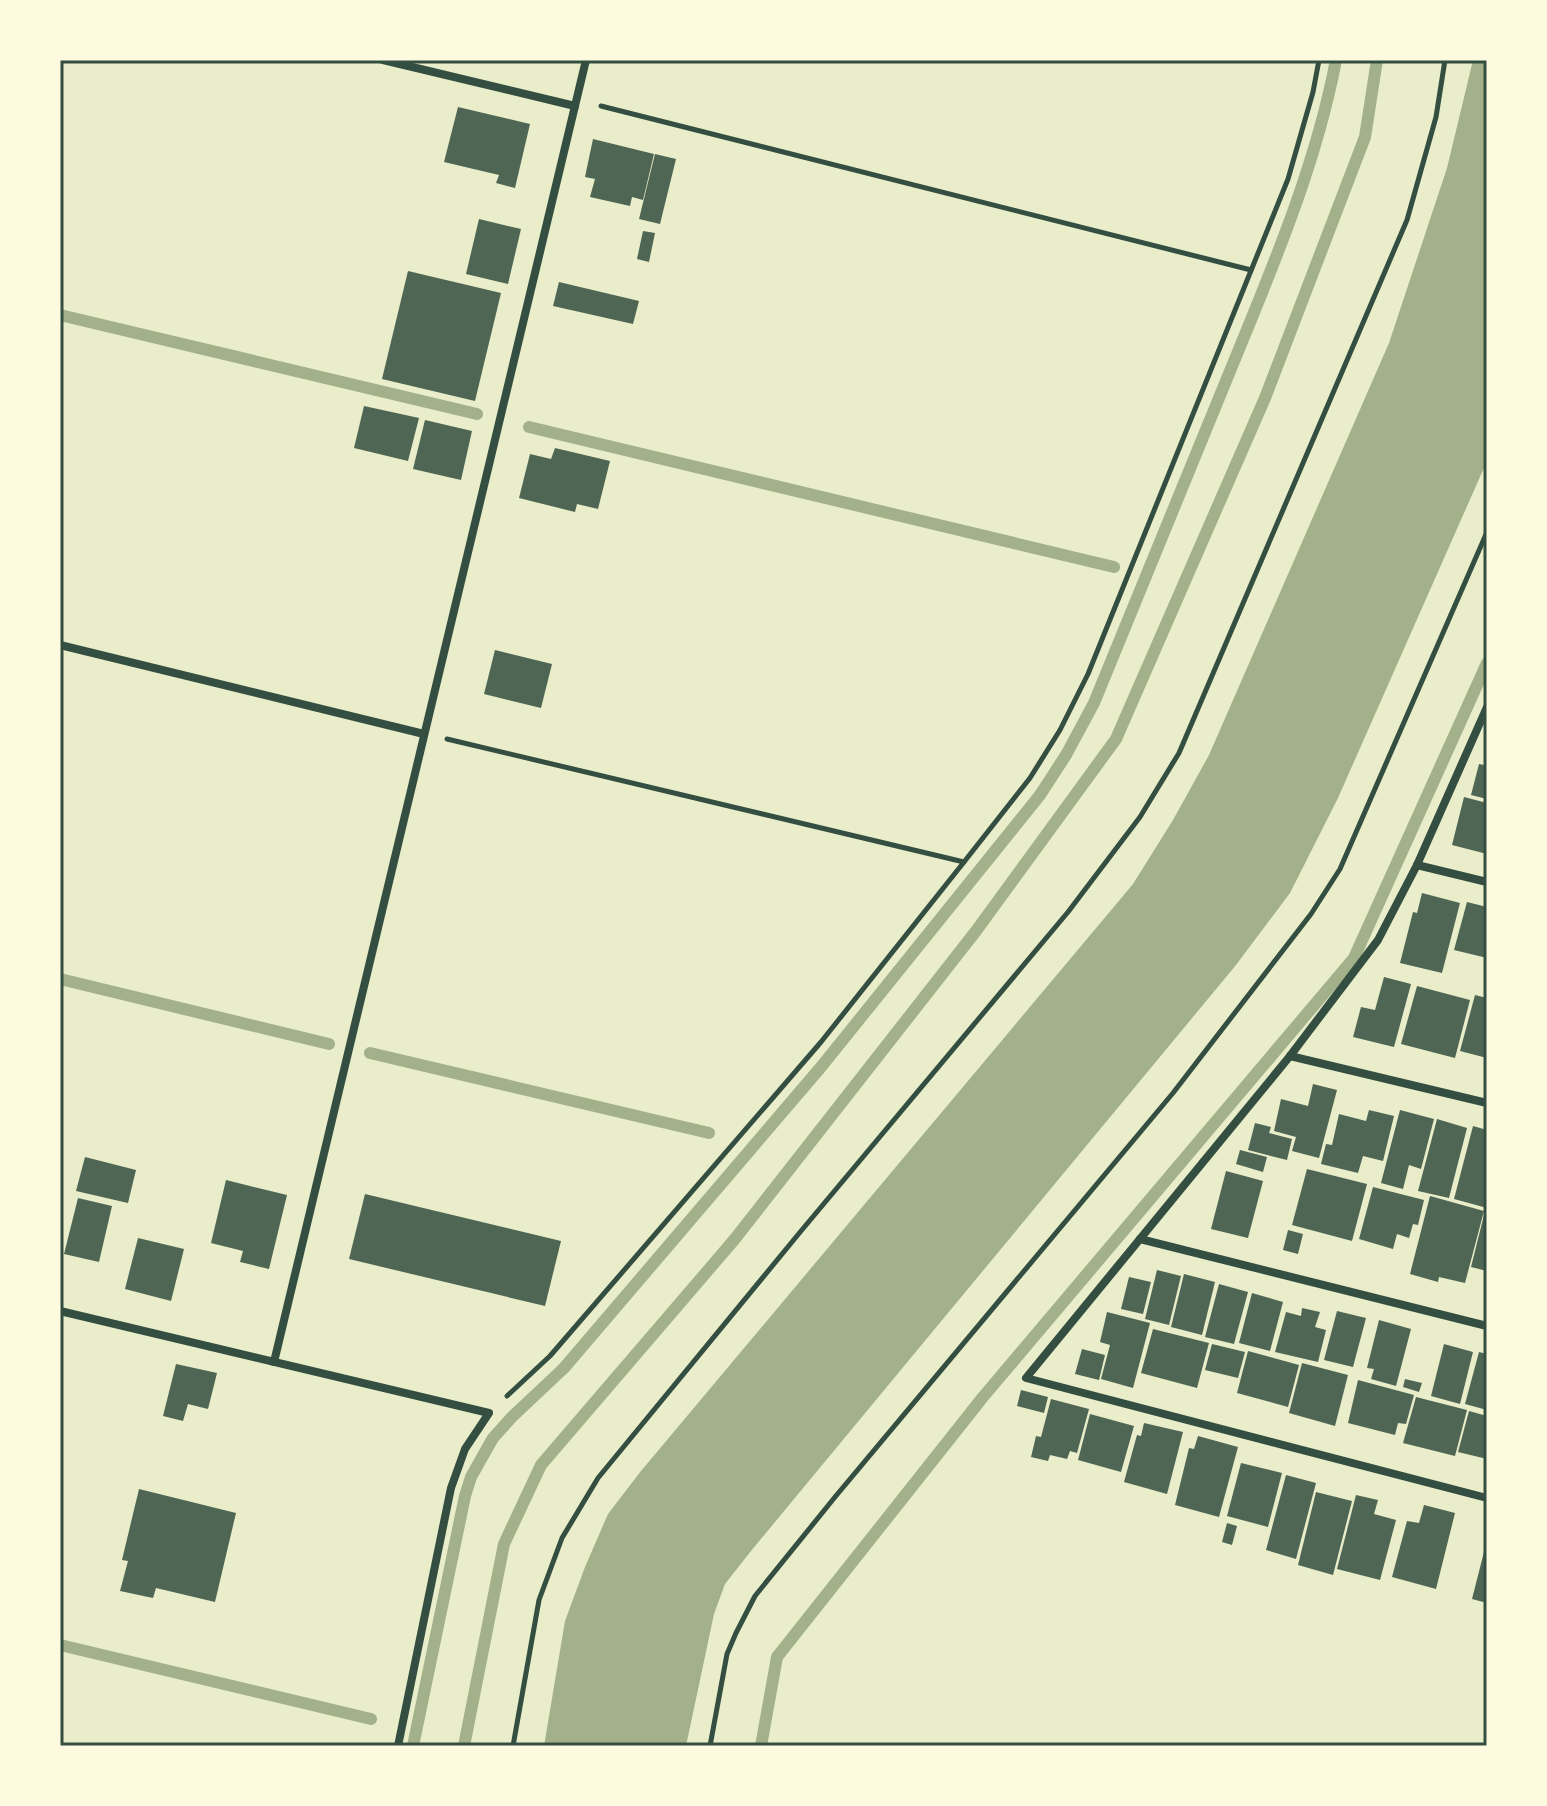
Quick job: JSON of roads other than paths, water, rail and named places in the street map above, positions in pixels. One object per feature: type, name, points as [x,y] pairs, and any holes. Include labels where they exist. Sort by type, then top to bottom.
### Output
[{"type":"street","points":[[383,60],[575,103]]},
{"type":"street","points":[[274,1362],[586,60]]},
{"type":"street","points":[[60,645],[424,734]]},
{"type":"street","points":[[1487,707],[1417,865],[1378,940],[1290,1056],[1026,1378],[1487,1498]]},
{"type":"street","points":[[1417,865],[1487,882]]},
{"type":"street","points":[[1290,1056],[1487,1103]]},
{"type":"street","points":[[1140,1239],[1487,1326]]},
{"type":"street","points":[[60,1311],[489,1413],[465,1449],[451,1488],[398,1746]]},
{"type":"waterway","points":[[413,1746],[465,1496],[471,1477],[493,1438],[564,1368],[821,1067],[1040,795],[1066,755],[1094,703],[1275,260],[1304,181],[1336,60]]},
{"type":"waterway","points":[[464,1746],[504,1544],[541,1465],[734,1240],[976,931],[1116,739],[1265,398],[1365,137],[1377,60]]},
{"type":"waterway","points":[[60,315],[477,414]]},
{"type":"waterway","points":[[529,427],[1114,567]]},
{"type":"waterway","points":[[761,1746],[777,1657],[983,1397],[1354,958],[1487,663]]},
{"type":"waterway","points":[[60,979],[329,1044]]},
{"type":"waterway","points":[[370,1053],[709,1133]]},
{"type":"waterway","points":[[60,1645],[371,1719]]}]
